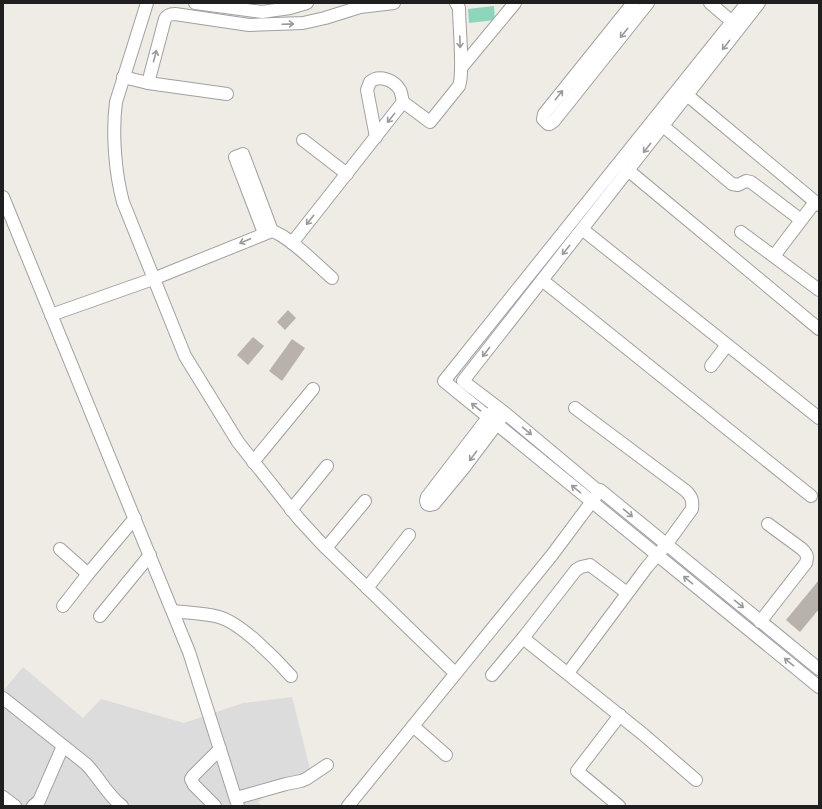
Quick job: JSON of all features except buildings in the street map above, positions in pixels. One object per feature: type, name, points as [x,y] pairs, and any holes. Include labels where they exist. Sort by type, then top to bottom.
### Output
[{"type":"street","points":[[147,3],[116,102],[114,118],[118,185],[123,202],[153,279],[185,356],[238,442],[291,510],[366,588],[455,673]]},
{"type":"street","points":[[195,3],[262,12],[290,8],[307,3]]},
{"type":"street","points":[[148,83],[165,19],[166,16],[171,14],[249,25],[303,23],[326,18],[360,7],[394,3]]},
{"type":"street","points":[[376,136],[367,90],[370,82],[379,77],[385,78],[399,89],[403,102],[430,122],[459,86],[461,80],[461,68],[459,8],[456,3]]},
{"type":"street","points":[[461,68],[515,3]]},
{"type":"street","points":[[633,3],[544,114],[543,119],[548,124],[554,121],[648,3]]},
{"type":"street","points":[[710,3],[735,25]]},
{"type":"street","points":[[747,3],[735,25],[687,95],[629,171],[463,381],[501,410],[596,489],[600,490],[760,622],[818,666]]},
{"type":"street","points":[[759,3],[735,25],[618,163],[444,381],[819,687]]},
{"type":"street","points":[[123,77],[148,83],[227,94]]},
{"type":"street","points":[[687,95],[817,204],[801,220],[774,256]]},
{"type":"street","points":[[292,244],[403,102]]},
{"type":"street","points":[[663,126],[732,184],[738,185],[746,181],[751,182],[801,220]]},
{"type":"street","points":[[303,140],[346,174]]},
{"type":"street","points":[[243,154],[268,232],[235,157],[243,154]]},
{"type":"street","points":[[618,163],[819,329]]},
{"type":"street","points":[[3,197],[189,652],[237,802]]},
{"type":"street","points":[[582,229],[819,418]]},
{"type":"street","points":[[51,315],[153,279],[268,232],[278,233],[332,278]]},
{"type":"street","points":[[741,232],[819,290]]},
{"type":"street","points":[[542,280],[811,496]]},
{"type":"street","points":[[711,366],[727,345]]},
{"type":"street","points":[[253,462],[313,389]]},
{"type":"street","points":[[568,673],[692,509],[693,499],[690,494],[575,408]]},
{"type":"street","points":[[493,421],[427,497],[427,504],[434,504],[501,410]]},
{"type":"street","points":[[291,510],[327,466]]},
{"type":"street","points":[[348,806],[552,555],[600,490]]},
{"type":"street","points":[[326,548],[365,500]]},
{"type":"street","points":[[63,606],[135,518]]},
{"type":"street","points":[[760,622],[806,563],[807,557],[806,553],[802,549],[768,524]]},
{"type":"street","points":[[366,588],[409,535]]},
{"type":"street","points":[[60,549],[88,574]]},
{"type":"street","points":[[100,616],[150,555]]},
{"type":"street","points":[[492,675],[524,638],[576,570],[581,566],[590,566],[627,593]]},
{"type":"street","points":[[173,611],[220,617],[229,621],[270,653],[291,676]]},
{"type":"street","points":[[524,638],[620,715],[696,780]]},
{"type":"street","points":[[3,698],[86,764],[94,772],[115,801],[122,806]]},
{"type":"street","points":[[619,806],[577,771],[620,715]]},
{"type":"street","points":[[413,726],[446,755]]},
{"type":"street","points":[[33,806],[39,801],[63,746]]},
{"type":"street","points":[[215,806],[194,785],[192,779],[193,776],[220,749]]},
{"type":"street","points":[[221,806],[237,802],[286,784],[301,781],[327,765]]},
{"type":"street","points":[[3,797],[14,806]]},
{"type":"shaded area","points":[[23,667],[83,718],[101,699],[184,723],[243,703],[292,697],[312,777],[282,783],[258,802],[262,806],[3,806],[3,691]]},
{"type":"green space","points":[[494,6],[495,20],[469,23],[468,9]]}]
